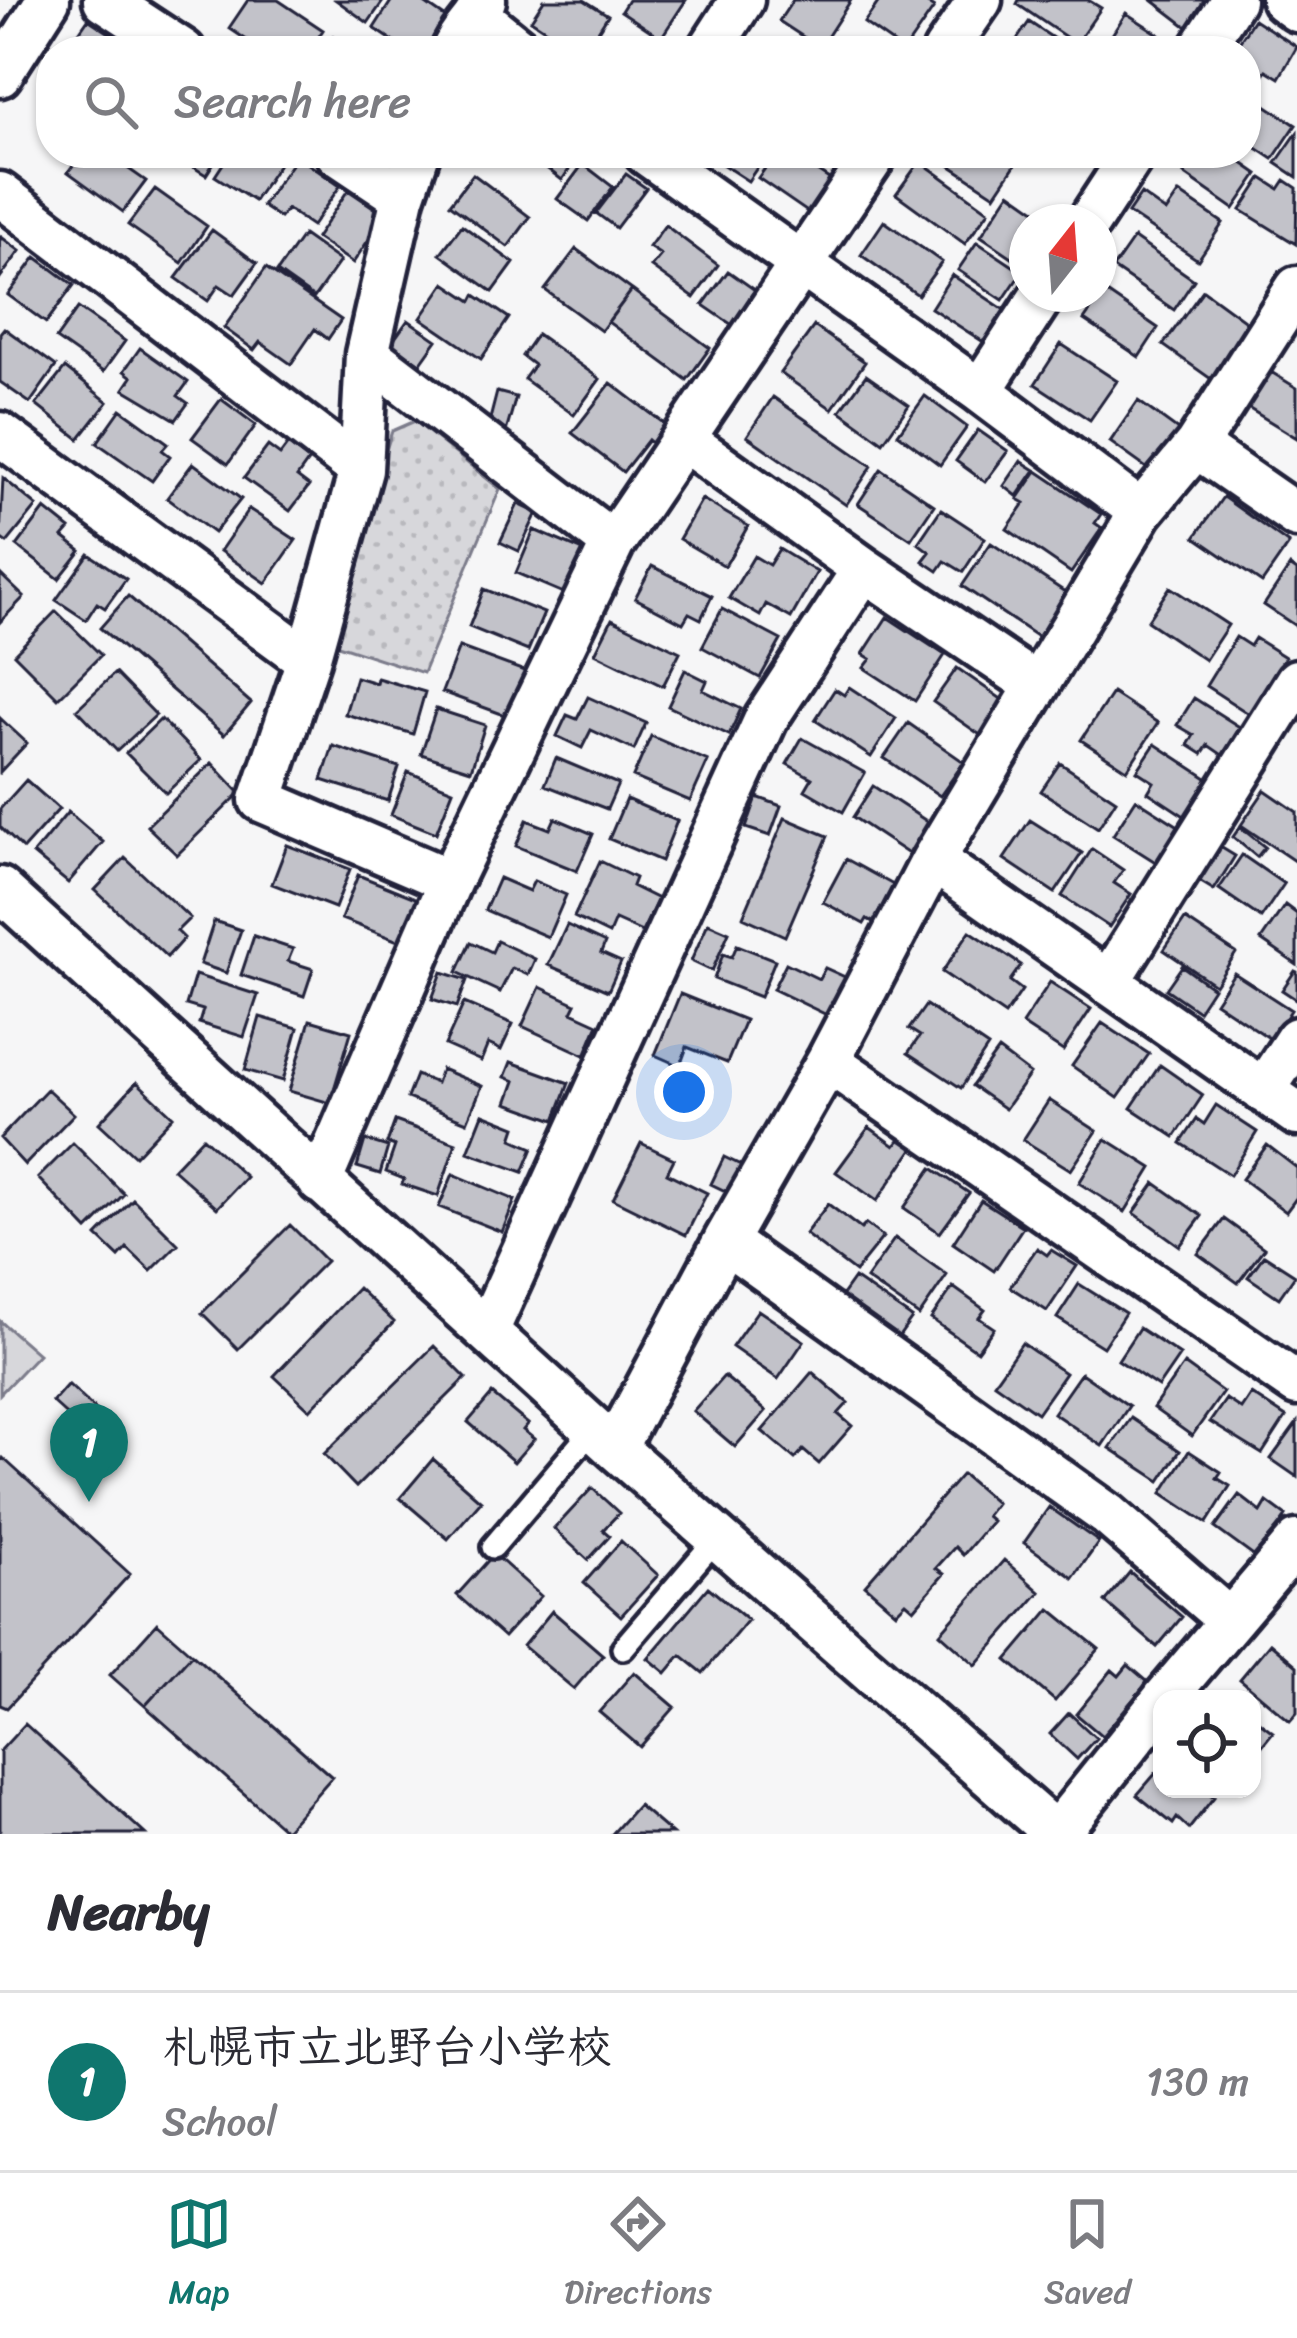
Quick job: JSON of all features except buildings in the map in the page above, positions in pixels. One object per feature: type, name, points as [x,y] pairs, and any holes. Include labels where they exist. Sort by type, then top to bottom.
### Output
[{"type":"street","points":[[0,75],[48,0]]},
{"type":"street","points":[[105,0],[160,36]]},
{"type":"street","points":[[719,36],[742,0]]},
{"type":"street","points":[[955,36],[980,0]]},
{"type":"street","points":[[1210,36],[1233,0]]},
{"type":"street","points":[[1282,0],[1297,10]]},
{"type":"street","points":[[459,36],[482,4],[509,36]]},
{"type":"street","points":[[360,168],[404,196]]},
{"type":"street","points":[[413,168],[367,354],[361,470],[308,660],[261,800],[450,881]]},
{"type":"street","points":[[667,168],[1141,512]]},
{"type":"street","points":[[320,1182],[450,881],[613,543],[866,168]]},
{"type":"street","points":[[1101,204],[1124,168]]},
{"type":"street","points":[[0,194],[361,470]]},
{"type":"street","points":[[605,1438],[725,1241],[828,1061],[933,860],[1036,685],[1141,512],[1196,446],[1297,288]]},
{"type":"street","points":[[980,391],[1030,312]]},
{"type":"street","points":[[367,354],[613,543]]},
{"type":"street","points":[[0,434],[308,660]]},
{"type":"street","points":[[682,439],[1036,685]]},
{"type":"street","points":[[1196,446],[1297,516]]},
{"type":"street","points":[[487,1331],[766,719],[864,569]]},
{"type":"street","points":[[1108,982],[1297,681]]},
{"type":"street","points":[[933,860],[1280,1102],[1297,1040]]},
{"type":"street","points":[[0,889],[605,1438],[1056,1834],[1153,1713]]},
{"type":"street","points":[[828,1061],[1297,1384]]},
{"type":"street","points":[[725,1241],[1108,1515],[1228,1619]]},
{"type":"street","points":[[1171,1690],[1297,1542]]},
{"type":"lane","points":[[493,1547],[605,1438]]},
{"type":"lane","points":[[623,1648],[718,1537]]},
{"type":"shaded area","points":[[415,421],[500,489],[423,673],[335,644],[332,622],[392,431]]},
{"type":"shaded area","points":[[0,1321],[38,1354],[0,1394]]},
{"type":"place","name":"札幌市立北野台小学校","points":[[89,1502]]}]
